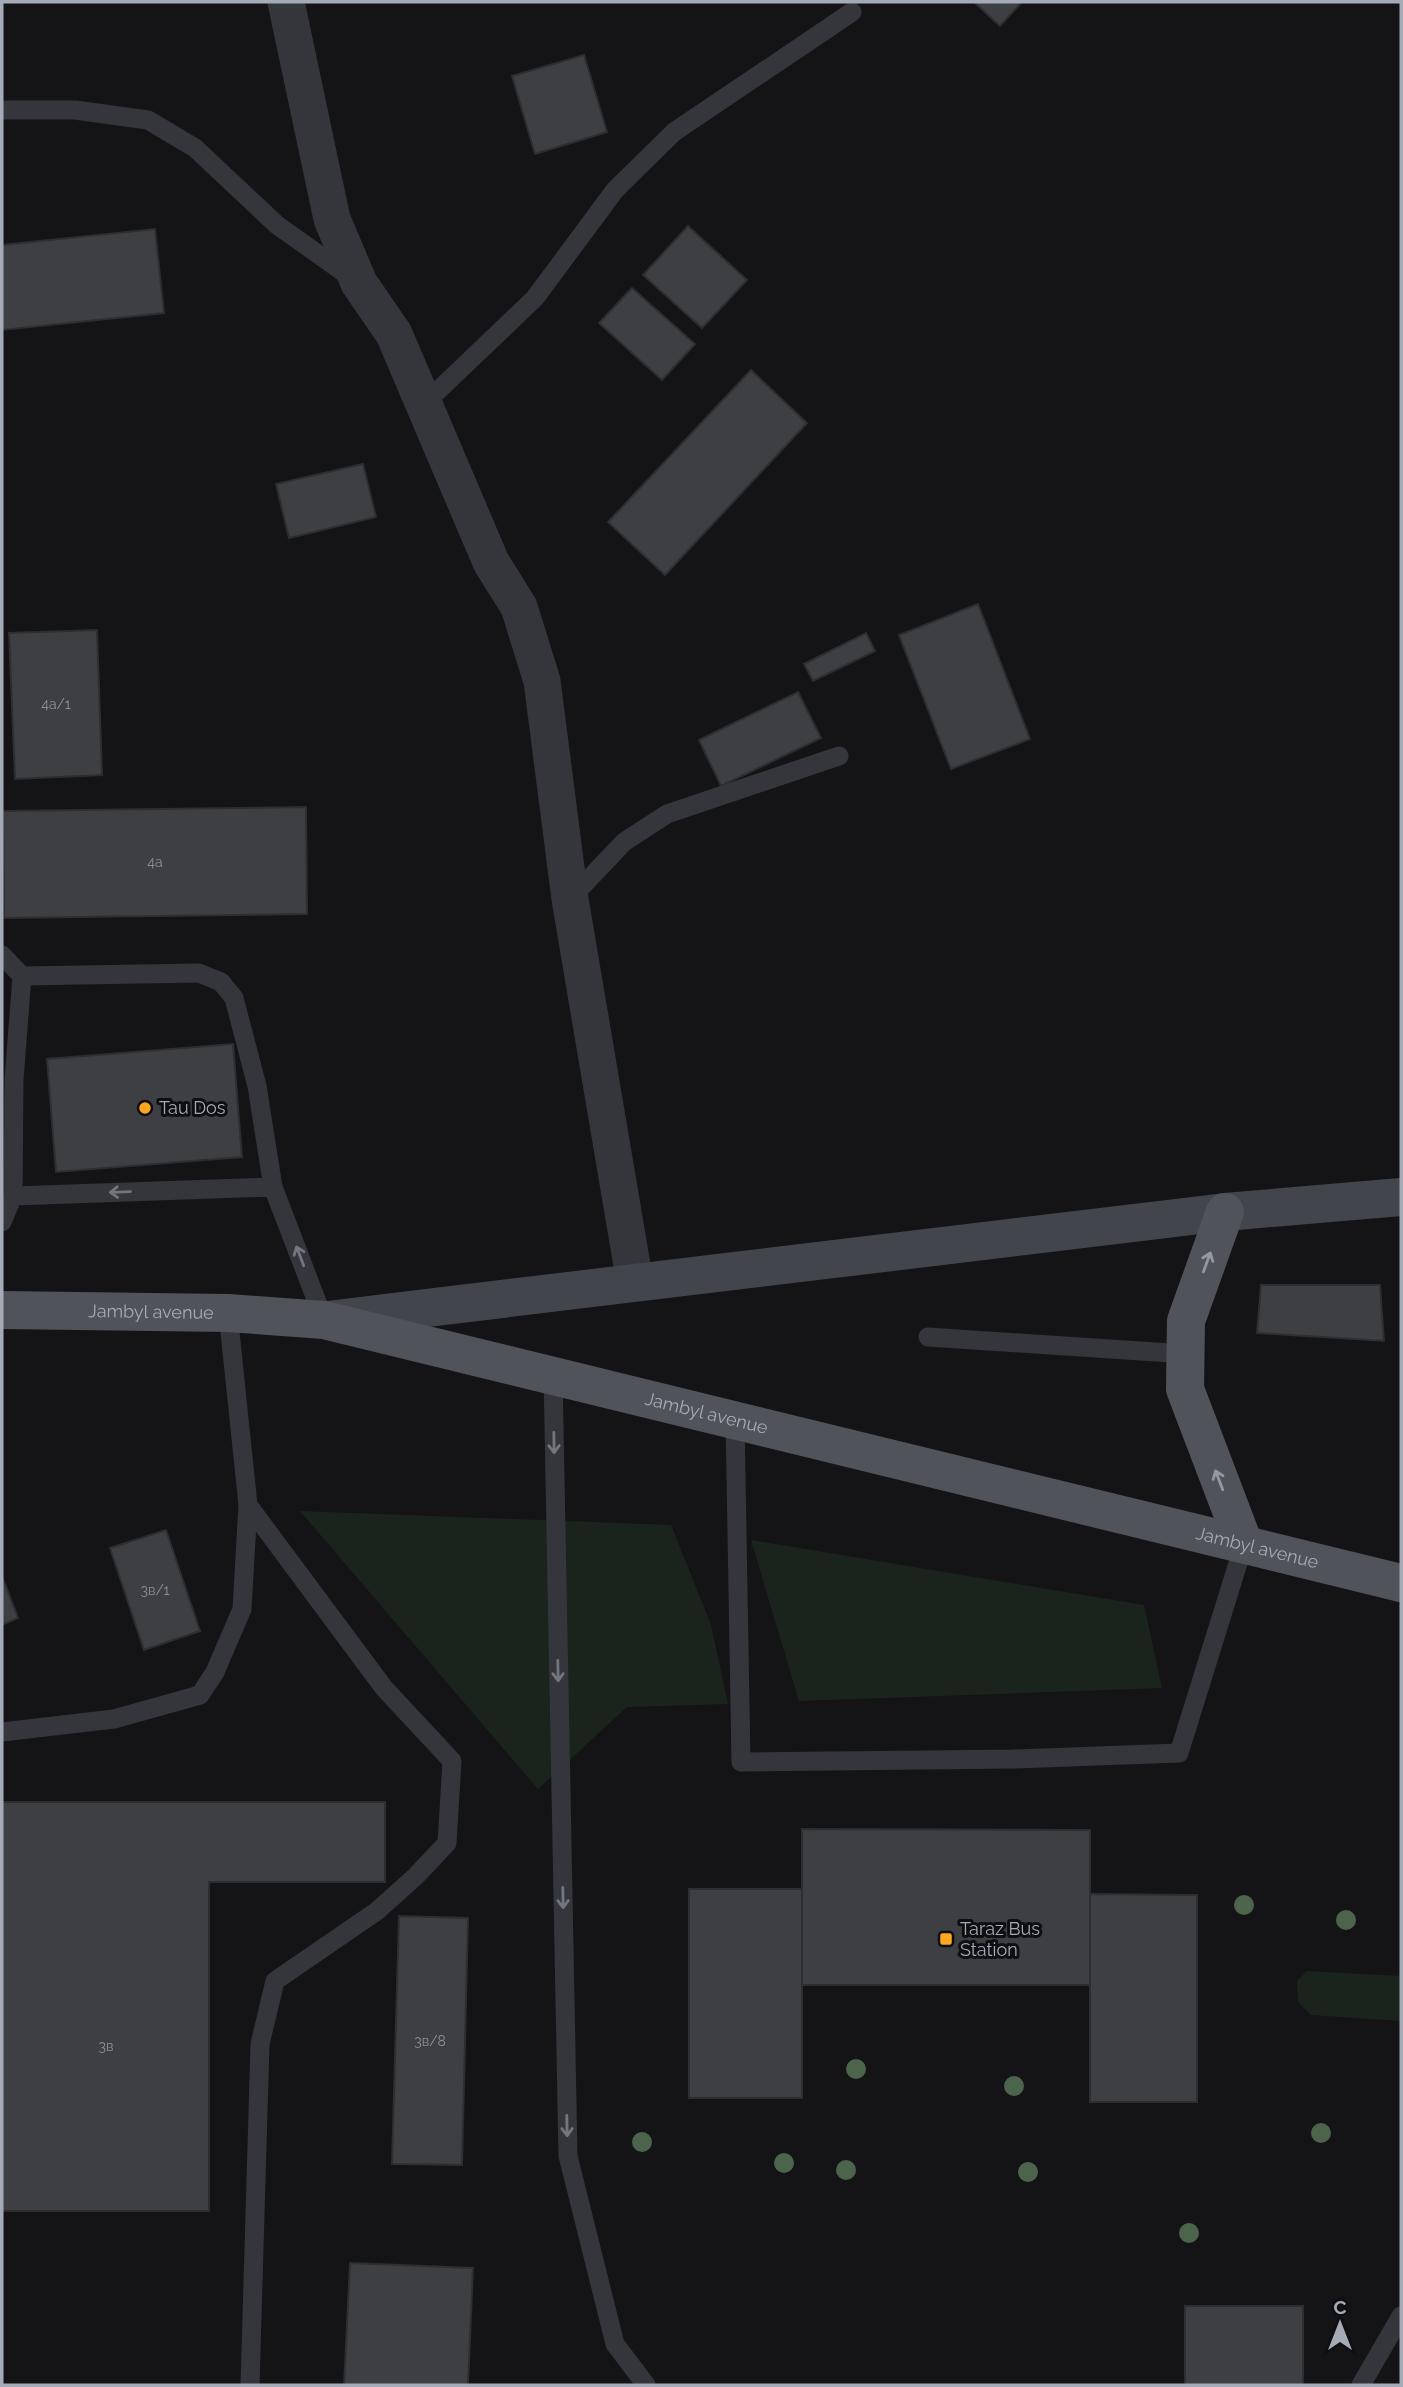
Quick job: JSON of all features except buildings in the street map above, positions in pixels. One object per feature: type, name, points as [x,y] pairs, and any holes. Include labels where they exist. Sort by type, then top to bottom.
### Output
[{"type":"main road","points":[[324,1320],[1225,1212],[1401,1197]]},
{"type":"main road","points":[[1225,1212],[1186,1321],[1185,1389],[1244,1544]]},
{"type":"main road","name":"Jambyl avenue","points":[[2,1310],[228,1313],[324,1320],[1401,1583]]},
{"type":"street","points":[[286,2],[332,219],[359,283],[394,334],[491,562],[519,607],[542,681],[570,899],[635,1283]]},
{"type":"lane","points":[[424,404],[535,298],[615,190],[674,132],[852,12]]},
{"type":"lane","points":[[2,110],[75,110],[148,120],[195,148],[277,225],[359,283]]},
{"type":"lane","points":[[570,899],[624,842],[667,814],[839,756]]},
{"type":"lane","points":[[2,955],[22,976],[199,973],[221,982],[234,998],[253,1073],[274,1187],[324,1320]]},
{"type":"lane","points":[[2,1222],[12,1196],[14,1080],[22,976]]},
{"type":"lane","points":[[12,1196],[274,1187]]},
{"type":"lane","points":[[2,1732],[114,1718],[200,1695],[215,1672],[242,1609],[248,1504],[228,1313]]},
{"type":"lane","points":[[928,1337],[1186,1354]]},
{"type":"lane","points":[[553,1375],[568,2156],[615,2344],[646,2385]]},
{"type":"lane","points":[[735,1419],[741,1762],[1014,1759],[1179,1753],[1244,1544]]},
{"type":"lane","points":[[248,1504],[384,1688],[452,1761],[447,1843],[377,1911],[275,1981],[260,2043],[250,2385]]},
{"type":"lane","points":[[1361,2385],[1401,2316]]},
{"type":"shaded area","points":[[300,1511],[671,1525],[711,1625],[728,1704],[627,1707],[538,1789]]},
{"type":"shaded area","points":[[751,1540],[1144,1605],[1162,1688],[799,1701]]},
{"type":"shaded area","points":[[1307,1971],[1401,1976],[1401,2021],[1311,2015],[1298,2002],[1297,1981]]},
{"type":"place","name":"Tau Dos","points":[[145,1108]]},
{"type":"place","name":"Taraz Bus Station","points":[[946,1939]]}]
